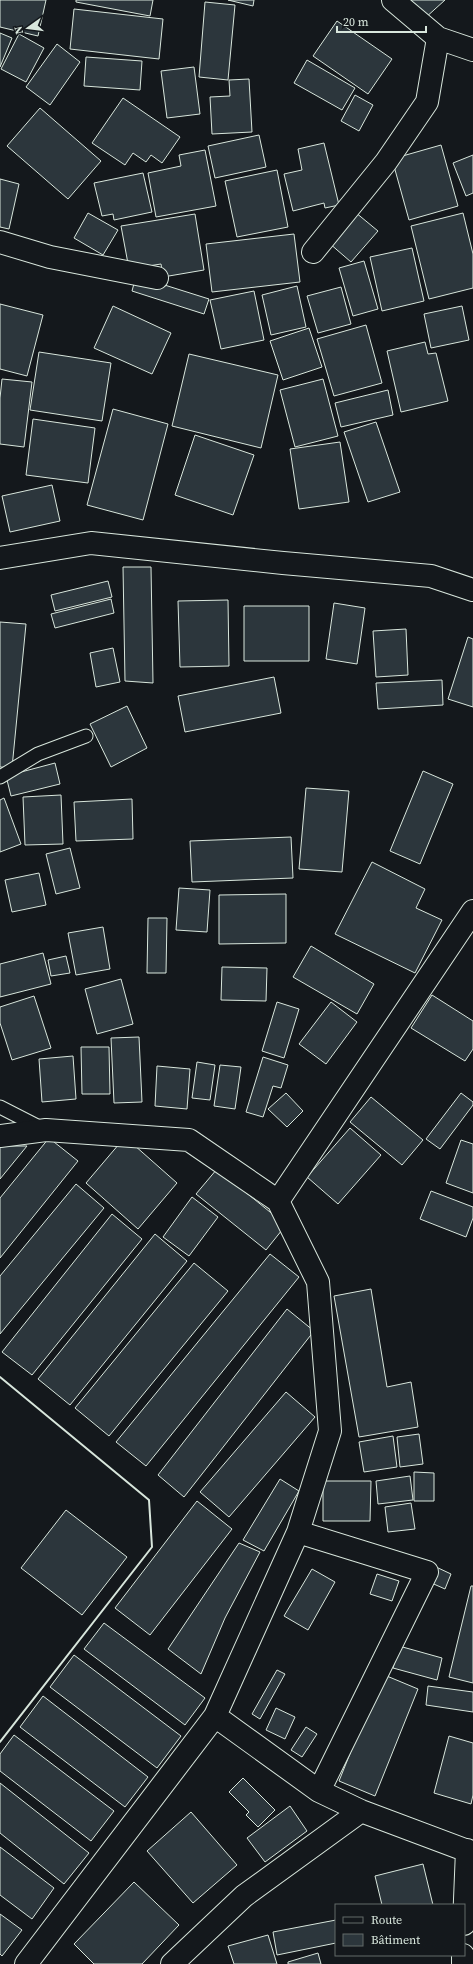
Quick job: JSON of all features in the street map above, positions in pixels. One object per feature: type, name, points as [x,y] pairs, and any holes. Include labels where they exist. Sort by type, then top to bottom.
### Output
[{"type":"street","points":[[393,0],[438,38],[473,50]]},
{"type":"street","points":[[313,252],[386,162],[427,102],[438,38]]},
{"type":"street","points":[[0,242],[50,258],[157,278]]},
{"type":"street","points":[[0,558],[92,543],[283,563],[431,576],[473,590]]},
{"type":"street","points":[[278,1201],[473,911]]},
{"type":"street","points":[[0,1136],[46,1130],[189,1140],[278,1201],[318,1282],[330,1431],[298,1532],[215,1716],[26,1964]]},
{"type":"street","points":[[298,1532],[427,1572],[319,1790]]},
{"type":"street","points":[[215,1716],[319,1790],[361,1811],[470,1851],[465,1912]]},
{"type":"street","points":[[172,1964],[244,1896],[361,1811]]},
{"type":"lane","points":[[0,777],[38,754],[86,736]]},
{"type":"lane","points":[[0,1107],[46,1130]]},
{"type":"building","points":[[0,0],[46,0],[38,36],[0,27]]},
{"type":"building","points":[[76,0],[153,0],[150,16],[76,2]]},
{"type":"building","points":[[228,0],[254,0],[253,6]]},
{"type":"building","points":[[406,0],[445,0],[424,19]]},
{"type":"building","points":[[205,2],[235,5],[228,80],[199,77]]},
{"type":"building","points":[[74,9],[163,19],[159,59],[70,49]]},
{"type":"building","points":[[337,21],[392,59],[368,94],[313,56]]},
{"type":"building","points":[[0,33],[12,38],[0,67]]},
{"type":"building","points":[[19,34],[44,48],[26,82],[1,69]]},
{"type":"building","points":[[57,44],[80,62],[50,105],[26,87]]},
{"type":"building","points":[[86,57],[142,61],[140,90],[84,86]]},
{"type":"building","points":[[307,60],[355,88],[342,110],[294,83]]},
{"type":"building","points":[[194,67],[200,114],[167,118],[161,71]]},
{"type":"building","points":[[249,79],[252,132],[212,134],[210,97],[230,96],[229,80]]},
{"type":"building","points":[[355,95],[373,105],[359,131],[341,121]]},
{"type":"building","points":[[123,98],[180,137],[162,163],[151,155],[146,162],[133,153],[125,165],[92,143]]},
{"type":"building","points":[[40,108],[101,161],[68,199],[7,146]]},
{"type":"building","points":[[259,135],[266,167],[215,178],[208,146]]},
{"type":"building","points":[[324,143],[339,205],[325,208],[324,203],[293,211],[284,174],[302,170],[298,149]]},
{"type":"building","points":[[441,145],[458,206],[409,220],[392,159]]},
{"type":"building","points":[[205,150],[216,206],[156,217],[148,173],[181,166],[179,155]]},
{"type":"building","points":[[473,155],[473,193],[466,196],[453,163]]},
{"type":"building","points":[[277,170],[288,227],[237,237],[225,181]]},
{"type":"building","points":[[143,173],[152,212],[114,220],[113,214],[102,216],[94,183]]},
{"type":"building","points":[[0,179],[19,184],[9,229],[0,227]]},
{"type":"building","points":[[355,212],[378,231],[351,262],[329,243]]},
{"type":"building","points":[[88,213],[118,230],[103,255],[74,238]]},
{"type":"building","points":[[463,213],[473,254],[473,288],[429,299],[411,226]]},
{"type":"building","points":[[195,214],[204,270],[163,277],[161,264],[129,269],[121,226]]},
{"type":"building","points":[[294,234],[300,282],[212,292],[206,244]]},
{"type":"building","points":[[412,248],[424,301],[382,311],[370,257]]},
{"type":"building","points":[[364,261],[378,309],[353,316],[339,268]]},
{"type":"building","points":[[136,276],[209,299],[204,314],[132,291]]},
{"type":"building","points":[[297,286],[306,327],[271,335],[262,295]]},
{"type":"building","points":[[341,287],[351,324],[318,333],[307,296]]},
{"type":"building","points":[[254,291],[264,340],[221,349],[210,300]]},
{"type":"building","points":[[0,304],[43,315],[27,376],[0,369]]},
{"type":"building","points":[[113,306],[171,333],[152,374],[94,348]]},
{"type":"building","points":[[462,306],[469,340],[431,348],[424,314]]},
{"type":"building","points":[[366,325],[382,383],[334,396],[317,339]]},
{"type":"building","points":[[309,328],[322,367],[283,380],[270,341]]},
{"type":"building","points":[[425,342],[428,354],[436,353],[448,401],[401,412],[387,351]]},
{"type":"building","points":[[39,352],[111,363],[102,421],[30,410]]},
{"type":"building","points":[[189,354],[278,375],[261,448],[172,426]]},
{"type":"building","points":[[2,379],[32,382],[24,447],[0,444],[0,398]]},
{"type":"building","points":[[323,379],[338,436],[295,447],[280,390]]},
{"type":"building","points":[[388,390],[393,415],[341,427],[335,403]]},
{"type":"building","points":[[113,409],[168,424],[143,520],[87,505]]},
{"type":"building","points":[[33,419],[95,428],[88,483],[26,475]]},
{"type":"building","points":[[376,422],[400,492],[368,502],[344,432]]},
{"type":"building","points":[[195,435],[254,455],[233,515],[175,495]]},
{"type":"building","points":[[340,442],[349,502],[299,509],[290,449]]},
{"type":"building","points":[[52,485],[60,521],[10,532],[2,496]]},
{"type":"building","points":[[123,567],[151,567],[153,683],[125,681]]},
{"type":"building","points":[[108,581],[112,597],[55,611],[51,595]]},
{"type":"building","points":[[111,599],[114,613],[55,628],[51,614]]},
{"type":"building","points":[[228,600],[229,666],[180,667],[178,601]]},
{"type":"building","points":[[334,603],[365,608],[357,664],[326,659]]},
{"type":"building","points":[[244,606],[309,606],[309,661],[244,661]]},
{"type":"building","points":[[0,622],[26,624],[12,768],[0,767]]},
{"type":"building","points":[[406,629],[408,675],[376,677],[373,631]]},
{"type":"building","points":[[468,637],[473,639],[473,707],[448,699]]},
{"type":"building","points":[[113,648],[120,682],[96,687],[90,653]]},
{"type":"building","points":[[274,677],[281,713],[185,732],[178,696]]},
{"type":"building","points":[[442,680],[443,705],[378,709],[376,683]]},
{"type":"building","points":[[127,706],[147,748],[111,767],[90,724]]},
{"type":"building","points":[[55,763],[60,784],[11,796],[6,776]]},
{"type":"building","points":[[423,771],[453,784],[420,864],[390,851]]},
{"type":"building","points":[[306,788],[349,791],[342,872],[299,869]]},
{"type":"building","points":[[61,795],[63,844],[25,845],[23,797]]},
{"type":"building","points":[[4,798],[21,844],[0,852],[0,800]]},
{"type":"building","points":[[132,799],[133,839],[76,841],[74,802]]},
{"type":"building","points":[[291,837],[293,878],[192,882],[190,841]]},
{"type":"building","points":[[70,848],[80,888],[56,894],[46,854]]},
{"type":"building","points":[[372,862],[425,889],[416,908],[442,920],[415,973],[335,934]]},
{"type":"building","points":[[39,873],[46,905],[12,912],[5,880]]},
{"type":"building","points":[[179,888],[210,890],[207,932],[176,930]]},
{"type":"building","points":[[286,894],[286,943],[219,944],[219,895]]},
{"type":"building","points":[[148,918],[167,918],[166,973],[147,973]]},
{"type":"building","points":[[103,927],[110,969],[76,975],[68,933]]},
{"type":"building","points":[[311,946],[374,984],[357,1014],[293,977]]},
{"type":"building","points":[[43,953],[51,984],[0,997],[0,964]]},
{"type":"building","points":[[66,956],[70,973],[51,976],[48,960]]},
{"type":"building","points":[[222,967],[267,968],[266,1001],[221,1000]]},
{"type":"building","points":[[121,979],[133,1024],[97,1034],[85,989]]},
{"type":"building","points":[[432,995],[473,1021],[473,1049],[465,1061],[411,1028]]},
{"type":"building","points":[[34,996],[51,1048],[12,1060],[0,1023],[0,1007]]},
{"type":"building","points":[[277,1002],[299,1009],[284,1058],[262,1051]]},
{"type":"building","points":[[331,1002],[357,1022],[326,1064],[299,1044]]},
{"type":"building","points":[[139,1037],[142,1102],[114,1103],[111,1038]]},
{"type":"building","points":[[81,1047],[109,1047],[110,1094],[82,1094]]},
{"type":"building","points":[[73,1056],[76,1099],[42,1102],[39,1059]]},
{"type":"building","points":[[263,1057],[288,1065],[281,1088],[273,1086],[263,1117],[246,1112]]},
{"type":"building","points":[[197,1062],[215,1065],[210,1100],[192,1098]]},
{"type":"building","points":[[220,1065],[241,1067],[235,1109],[214,1106]]},
{"type":"building","points":[[157,1066],[190,1069],[187,1109],[155,1106]]},
{"type":"building","points":[[286,1093],[303,1111],[287,1127],[268,1109]]},
{"type":"building","points":[[461,1093],[473,1102],[473,1105],[440,1149],[426,1139]]},
{"type":"building","points":[[371,1097],[423,1140],[402,1165],[350,1122]]},
{"type":"building","points":[[350,1128],[381,1155],[338,1204],[307,1177]]},
{"type":"building","points":[[125,1137],[177,1183],[138,1229],[86,1183]]},
{"type":"building","points":[[49,1138],[78,1161],[0,1258],[0,1198]]},
{"type":"building","points":[[461,1140],[473,1144],[473,1193],[446,1183]]},
{"type":"building","points":[[0,1146],[27,1146],[0,1179]]},
{"type":"building","points":[[217,1169],[286,1225],[266,1250],[196,1194]]},
{"type":"building","points":[[76,1184],[104,1208],[0,1334],[0,1276]]},
{"type":"building","points":[[431,1191],[473,1207],[473,1218],[466,1237],[420,1219]]},
{"type":"building","points":[[192,1197],[218,1217],[189,1256],[163,1237]]},
{"type":"building","points":[[112,1214],[142,1239],[32,1375],[2,1352]]},
{"type":"building","points":[[155,1234],[187,1261],[70,1405],[38,1379]]},
{"type":"building","points":[[270,1254],[299,1277],[146,1466],[116,1442]]},
{"type":"building","points":[[194,1263],[228,1291],[109,1436],[75,1408]]},
{"type":"building","points":[[371,1289],[387,1387],[411,1382],[418,1427],[359,1437],[334,1296]]},
{"type":"building","points":[[287,1309],[314,1331],[184,1497],[158,1475]]},
{"type":"building","points":[[286,1392],[315,1417],[229,1517],[200,1492]]},
{"type":"building","points":[[419,1434],[423,1464],[400,1467],[397,1437]]},
{"type":"building","points":[[393,1436],[397,1467],[364,1472],[359,1442]]},
{"type":"building","points":[[414,1472],[434,1473],[434,1501],[414,1501]]},
{"type":"building","points":[[410,1476],[413,1500],[378,1504],[376,1481]]},
{"type":"building","points":[[280,1479],[299,1491],[264,1551],[243,1540]]},
{"type":"building","points":[[323,1481],[371,1481],[370,1521],[323,1521]]},
{"type":"building","points":[[197,1501],[232,1529],[150,1635],[115,1608]]},
{"type":"building","points":[[411,1503],[415,1529],[388,1532],[385,1507]]},
{"type":"building","points":[[66,1510],[127,1557],[82,1615],[21,1568]]},
{"type":"building","points":[[239,1543],[260,1552],[225,1618],[201,1674],[168,1649]]},
{"type":"building","points":[[434,1566],[451,1574],[445,1589],[427,1581]]},
{"type":"building","points":[[312,1569],[335,1582],[308,1630],[284,1616]]},
{"type":"building","points":[[377,1574],[399,1581],[392,1601],[370,1594]]},
{"type":"building","points":[[471,1586],[473,1586],[473,1683],[449,1677]]},
{"type":"building","points":[[104,1623],[205,1698],[185,1725],[84,1649]]},
{"type":"building","points":[[399,1646],[442,1658],[437,1680],[393,1668]]},
{"type":"building","points":[[74,1655],[181,1736],[157,1768],[50,1687]]},
{"type":"building","points":[[277,1670],[285,1674],[260,1719],[252,1714]]},
{"type":"building","points":[[382,1674],[418,1689],[375,1796],[339,1781]]},
{"type":"building","points":[[428,1686],[473,1692],[473,1712],[426,1705]]},
{"type":"building","points":[[43,1696],[148,1777],[125,1807],[20,1727]]},
{"type":"building","points":[[276,1708],[295,1717],[285,1739],[266,1730]]},
{"type":"building","points":[[306,1727],[317,1734],[302,1757],[291,1750]]},
{"type":"building","points":[[14,1735],[114,1811],[91,1841],[0,1771],[0,1754]]},
{"type":"building","points":[[449,1736],[473,1743],[473,1795],[471,1804],[434,1793]]},
{"type":"building","points":[[243,1778],[275,1810],[258,1827],[246,1815],[249,1812],[229,1792]]},
{"type":"building","points":[[0,1783],[89,1853],[64,1884],[0,1833]]},
{"type":"building","points":[[290,1806],[307,1831],[265,1862],[247,1838]]},
{"type":"building","points":[[191,1812],[237,1865],[193,1903],[147,1851]]},
{"type":"building","points":[[0,1847],[54,1888],[32,1919],[0,1895]]},
{"type":"building","points":[[423,1864],[433,1904],[382,1904],[375,1876]]},
{"type":"building","points":[[134,1882],[179,1925],[142,1964],[94,1964],[74,1944]]},
{"type":"building","points":[[0,1914],[22,1930],[2,1956],[0,1954]]},
{"type":"building","points":[[335,1920],[335,1943],[277,1955],[273,1932]]},
{"type":"building","points":[[268,1935],[277,1964],[234,1964],[228,1946]]},
{"type":"building","points":[[318,1953],[321,1964],[288,1964],[288,1962]]},
{"type":"wall","points":[[0,1377],[149,1500],[152,1547],[0,1742]]}]
